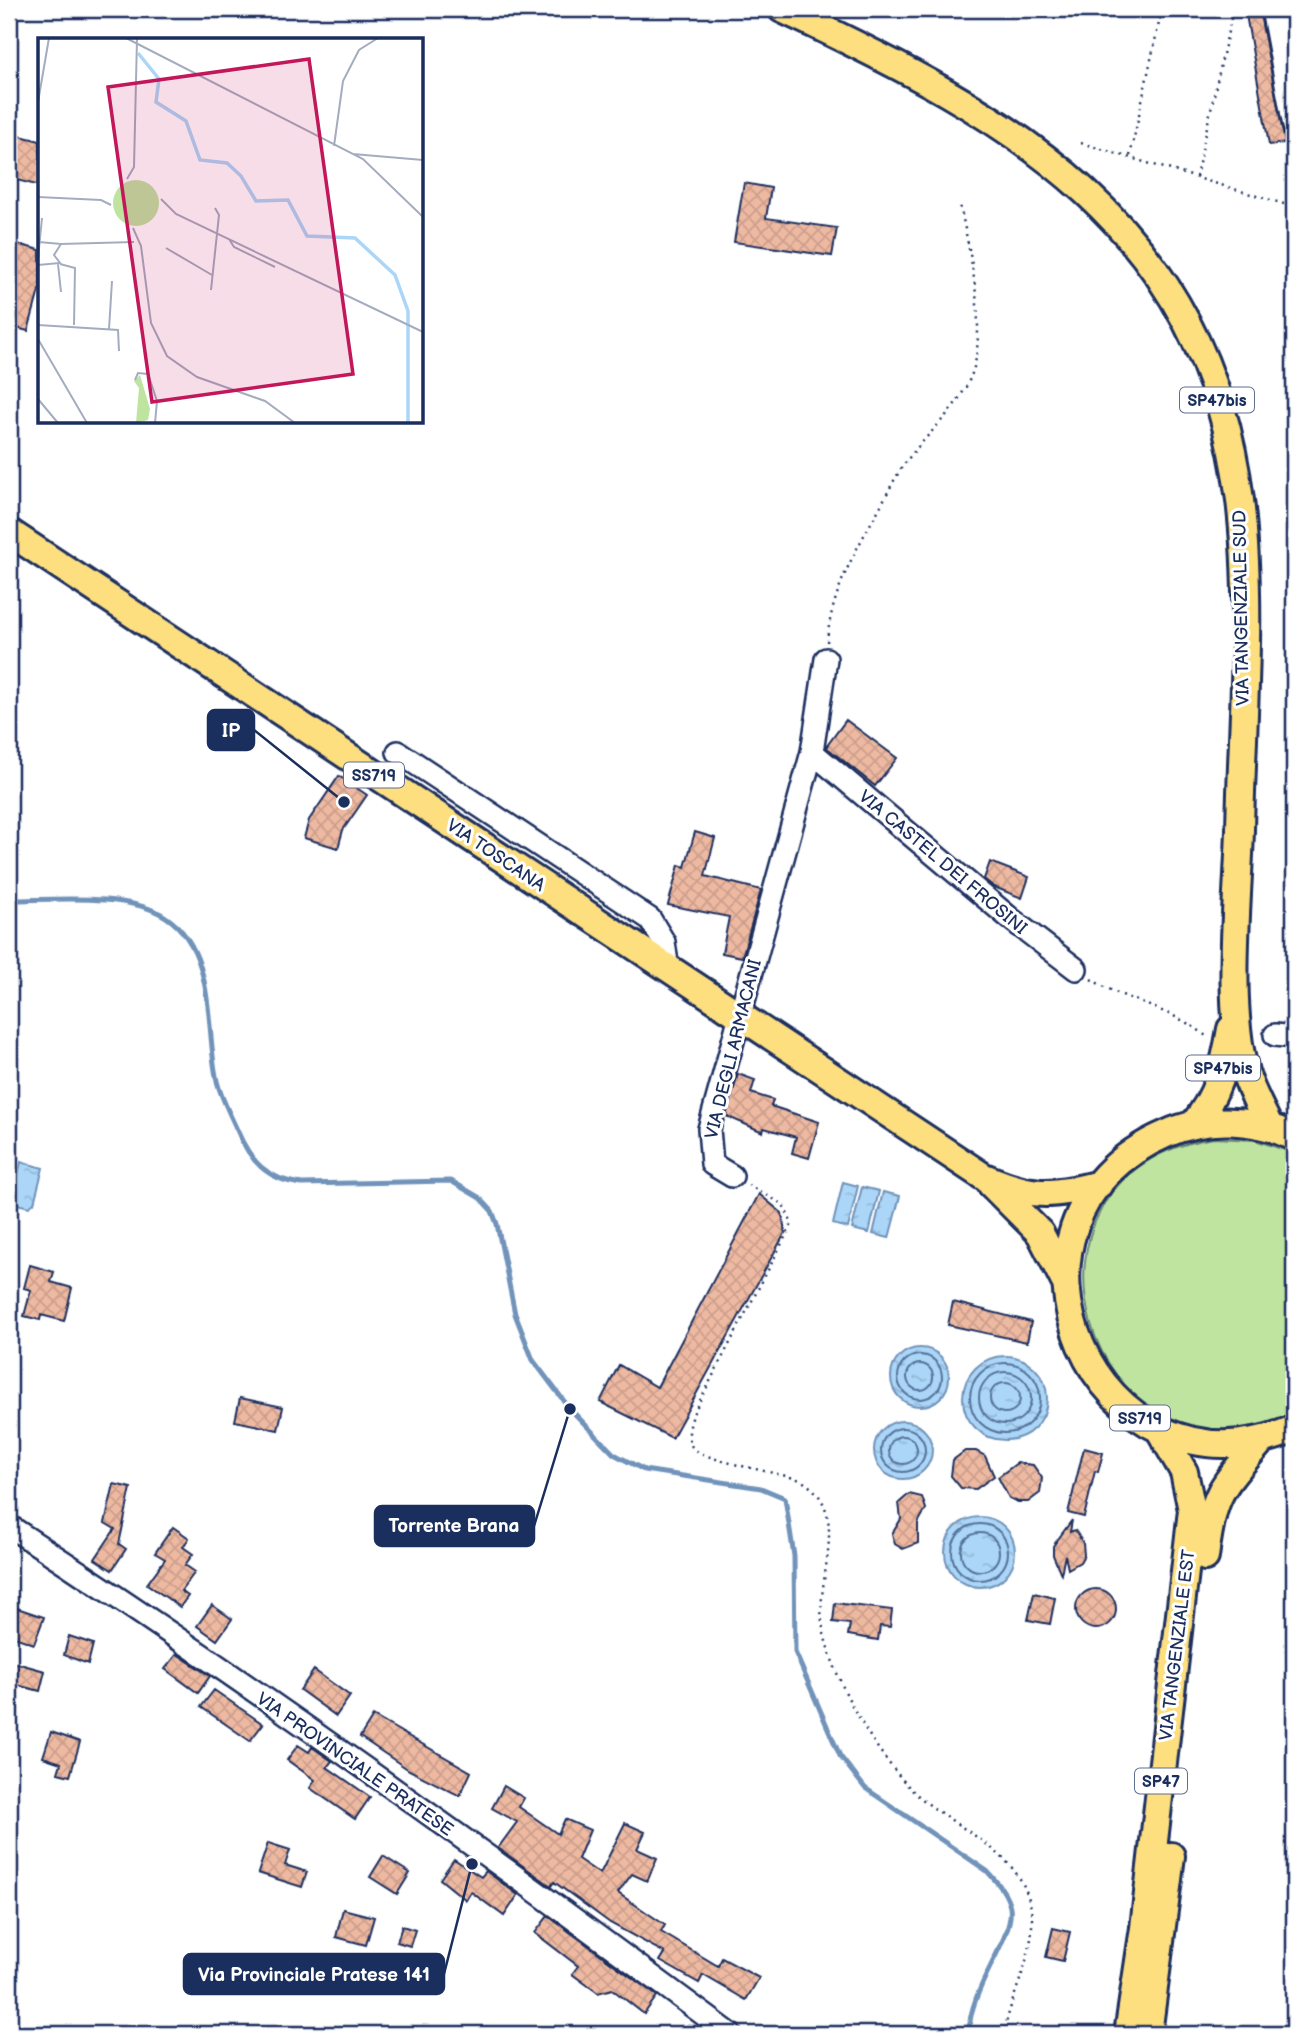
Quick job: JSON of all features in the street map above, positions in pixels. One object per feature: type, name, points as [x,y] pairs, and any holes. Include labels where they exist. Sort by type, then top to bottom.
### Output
[{"type":"main road","name":"VIA TANGENZIALE SUD","points":[[782,9],[865,48],[947,92],[994,120],[1081,186],[1113,216],[1152,265],[1187,322],[1200,349],[1224,421],[1234,462],[1243,545],[1244,626],[1236,1003],[1246,1073],[1282,1132]]},
{"type":"main road","name":"VIA TOSCANA","points":[[9,532],[984,1177],[1040,1233],[1065,1282]]},
{"type":"main road","name":"VIA TANGENZIALE SUD","points":[[1193,1125],[1206,1109],[1217,1086],[1236,1003]]},
{"type":"main road","name":"SS719","points":[[1282,1132],[1231,1122],[1193,1125],[1141,1146],[1114,1167],[1099,1184],[1074,1230],[1065,1282],[1069,1318],[1090,1369],[1114,1398],[1159,1429],[1210,1443],[1262,1440],[1294,1429]]},
{"type":"main road","name":"VIA TOSCANA","points":[[984,1177],[1021,1191],[1048,1195],[1099,1184]]},
{"type":"main road","name":"VIA TANGENZIALE EST","points":[[1128,2034],[1144,1928],[1192,1510],[1184,1472],[1159,1429]]},
{"type":"main road","name":"VIA TANGENZIALE EST","points":[[1148,2034],[1211,1515],[1224,1483],[1262,1440]]},
{"type":"street","points":[[1272,9],[1294,125]]},
{"type":"street","name":"VIA DEGLI ARMACANI","points":[[732,1176],[712,1164],[708,1143],[709,1129],[812,752],[826,659]]},
{"type":"street","points":[[398,751],[650,919],[664,942],[668,970]]},
{"type":"street","name":"VIA CASTEL DEI FROSINI","points":[[812,752],[1011,919],[1076,969]]},
{"type":"street","name":"VIA PROVINCIALE PRATESE","points":[[9,1526],[162,1627],[593,1932],[730,2034]]},
{"type":"path","points":[[1130,156],[1162,9]]},
{"type":"path","points":[[1196,177],[1233,9]]},
{"type":"path","points":[[1081,143],[1294,207]]},
{"type":"path","points":[[826,659],[829,620],[847,565],[904,464],[963,394],[976,360],[978,329],[975,298],[960,205]]},
{"type":"path","points":[[1076,969],[1129,1000],[1200,1031],[1207,1038],[1207,1044]]},
{"type":"path","points":[[732,1176],[783,1205],[792,1224],[699,1403],[690,1429],[690,1444],[705,1456],[800,1480],[810,1486],[825,1503],[830,1525],[822,1621],[832,1660],[853,1707],[883,1755],[911,1788],[1010,1864],[1027,1894],[1032,1923],[1028,1951],[1004,2034]]},
{"type":"green space","points":[[1214,1138],[1255,1140],[1294,1153],[1294,1413],[1222,1430],[1162,1414],[1117,1376],[1091,1324],[1085,1265],[1101,1209],[1144,1163]]},
{"type":"water","points":[[21,1162],[43,1168],[34,1203],[29,1207],[9,1202],[9,1189],[14,1190]]},
{"type":"water","points":[[843,1182],[858,1186],[848,1228],[833,1224]]},
{"type":"water","points":[[862,1187],[879,1191],[869,1233],[852,1229]]},
{"type":"water","points":[[883,1192],[900,1196],[889,1238],[873,1234]]},
{"type":"water","points":[[914,1348],[926,1348],[941,1356],[949,1371],[949,1383],[941,1398],[926,1406],[914,1406],[899,1398],[891,1383],[891,1371],[899,1356]]},
{"type":"water","points":[[1005,1356],[1028,1363],[1040,1375],[1047,1398],[1040,1421],[1028,1433],[1005,1440],[982,1433],[970,1421],[963,1398],[970,1375],[982,1363]]},
{"type":"water","points":[[897,1421],[909,1421],[924,1429],[932,1444],[932,1456],[924,1471],[909,1479],[897,1479],[882,1471],[874,1456],[874,1444],[882,1429]]},
{"type":"water","points":[[980,1517],[999,1523],[1009,1533],[1015,1552],[1009,1571],[999,1581],[980,1587],[961,1581],[951,1571],[945,1552],[951,1533],[961,1523]]},
{"type":"building","points":[[1245,9],[1259,9],[1285,143],[1269,145]]},
{"type":"building","points":[[9,133],[38,140],[38,185],[9,178]]},
{"type":"building","points":[[744,183],[771,188],[766,218],[837,228],[832,256],[734,242]]},
{"type":"building","points":[[9,242],[38,249],[38,294],[28,331],[9,326]]},
{"type":"building","points":[[846,720],[897,758],[875,786],[826,747]]},
{"type":"building","points":[[339,776],[367,795],[343,830],[338,848],[304,838],[309,820]]},
{"type":"building","points":[[695,832],[715,838],[705,876],[761,890],[742,957],[722,953],[729,917],[668,905],[679,865],[685,867]]},
{"type":"building","points":[[990,862],[1029,877],[1022,898],[994,887],[984,879]]},
{"type":"building","points":[[738,1074],[755,1080],[751,1093],[773,1100],[771,1106],[819,1122],[809,1158],[792,1153],[796,1137],[764,1128],[763,1132],[726,1116]]},
{"type":"building","points":[[759,1194],[782,1213],[785,1233],[672,1438],[600,1402],[619,1365],[657,1387]]},
{"type":"building","points":[[30,1265],[54,1272],[51,1282],[72,1288],[64,1321],[41,1315],[40,1320],[24,1316],[31,1290],[24,1288]]},
{"type":"building","points":[[953,1302],[1031,1322],[1027,1342],[948,1325]]},
{"type":"building","points":[[240,1398],[283,1407],[278,1430],[235,1421]]},
{"type":"building","points":[[1084,1448],[1103,1453],[1098,1472],[1095,1471],[1084,1517],[1068,1513]]},
{"type":"building","points":[[965,1451],[976,1451],[985,1456],[994,1476],[976,1489],[961,1488],[951,1476],[953,1460]]},
{"type":"building","points":[[1017,1463],[1033,1465],[1042,1478],[1040,1493],[1028,1502],[1009,1498],[998,1477]]},
{"type":"building","points":[[114,1484],[131,1488],[119,1544],[126,1549],[112,1570],[95,1559],[115,1529],[105,1523]]},
{"type":"building","points":[[909,1494],[922,1497],[926,1509],[918,1523],[918,1543],[903,1549],[895,1544],[892,1534],[901,1519],[899,1503]]},
{"type":"building","points":[[1072,1520],[1070,1532],[1075,1530],[1083,1543],[1084,1555],[1080,1562],[1068,1569],[1065,1555],[1061,1574],[1053,1555],[1053,1546]]},
{"type":"building","points":[[173,1527],[189,1538],[183,1547],[193,1554],[185,1565],[195,1572],[181,1591],[188,1596],[180,1607],[147,1584],[165,1559],[155,1553]]},
{"type":"building","points":[[1096,1589],[1110,1595],[1116,1609],[1110,1623],[1096,1629],[1082,1623],[1076,1609],[1082,1595]]},
{"type":"building","points":[[1034,1593],[1055,1598],[1050,1624],[1028,1620]]},
{"type":"building","points":[[835,1603],[892,1610],[890,1627],[880,1626],[878,1640],[848,1635],[850,1624],[833,1622]]},
{"type":"building","points":[[212,1605],[232,1619],[217,1640],[197,1626]]},
{"type":"building","points":[[17,1608],[44,1617],[34,1644],[9,1635]]},
{"type":"building","points":[[69,1636],[93,1644],[88,1664],[64,1655]]},
{"type":"building","points":[[177,1654],[210,1676],[198,1693],[165,1669]]},
{"type":"building","points":[[9,1661],[45,1671],[40,1691],[9,1683]]},
{"type":"building","points":[[314,1670],[350,1696],[336,1716],[300,1690]]},
{"type":"building","points":[[214,1690],[263,1724],[250,1741],[201,1707]]},
{"type":"building","points":[[373,1716],[471,1772],[460,1796],[409,1770],[360,1737]]},
{"type":"building","points":[[51,1732],[80,1742],[70,1776],[58,1773],[61,1763],[43,1757]]},
{"type":"building","points":[[298,1745],[309,1752],[312,1747],[332,1761],[327,1767],[370,1797],[355,1819],[310,1788],[315,1780],[287,1760]]},
{"type":"building","points":[[504,1786],[524,1798],[519,1807],[558,1834],[565,1819],[590,1830],[578,1859],[600,1874],[625,1823],[645,1832],[637,1849],[657,1858],[647,1881],[632,1874],[618,1893],[665,1925],[661,1932],[718,1966],[722,1958],[759,1978],[746,2000],[703,1975],[699,1983],[660,1961],[665,1953],[610,1923],[554,1882],[551,1886],[498,1848],[517,1822],[492,1808]]},
{"type":"building","points":[[268,1843],[290,1850],[285,1865],[307,1872],[302,1887],[258,1873]]},
{"type":"building","points":[[383,1856],[410,1873],[397,1894],[370,1877]]},
{"type":"building","points":[[454,1859],[481,1877],[486,1871],[518,1895],[504,1916],[471,1892],[466,1900],[440,1879]]},
{"type":"building","points":[[343,1909],[374,1917],[366,1945],[336,1937]]},
{"type":"building","points":[[548,1916],[657,1996],[644,2014],[612,1989],[598,1993],[572,1974],[578,1966],[535,1933]]},
{"type":"building","points":[[402,1926],[415,1930],[410,1946],[397,1942]]},
{"type":"building","points":[[1053,1928],[1070,1932],[1063,1961],[1046,1957]]},
{"type":"waterway","points":[[9,900],[111,901],[150,909],[166,917],[182,932],[194,950],[206,993],[213,1061],[219,1087],[242,1141],[261,1167],[279,1178],[302,1184],[451,1181],[480,1198],[492,1211],[497,1224],[515,1314],[533,1360],[570,1409],[614,1454],[644,1470],[761,1488],[785,1498],[794,1556],[795,1652],[840,1756],[865,1788],[987,1871],[1009,1902],[1010,1920],[1006,1934],[976,2000],[969,2034]]},
{"type":"place","name":"IP","points":[[344,802]]},
{"type":"place","name":"Torrente Brana","points":[[570,1409]]},
{"type":"place","name":"Via Provinciale Pratese 141","points":[[472,1864]]}]
